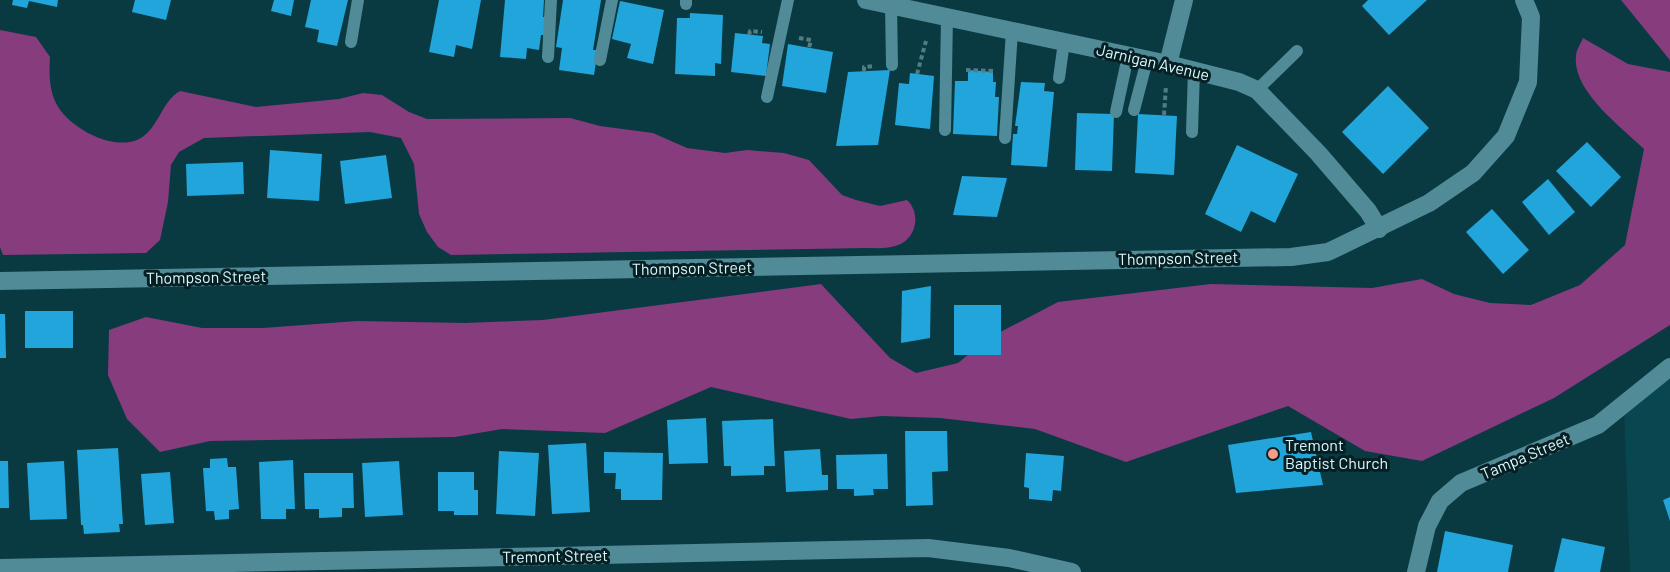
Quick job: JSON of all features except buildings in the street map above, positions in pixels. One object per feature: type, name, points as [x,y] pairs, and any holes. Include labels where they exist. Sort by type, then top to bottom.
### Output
[{"type":"street","name":"Jarnigan Avenue","points":[[866,0],[891,5],[914,5],[947,17],[1168,64],[1239,82],[1257,90],[1318,153],[1368,211],[1379,229]]},
{"type":"street","points":[[1168,64],[1184,0]]},
{"type":"street","name":"Thompson Street","points":[[0,281],[1291,257],[1328,252],[1429,203],[1473,173],[1506,136],[1528,82],[1531,17],[1524,0]]},
{"type":"street","name":"Tampa Street","points":[[1416,572],[1427,526],[1440,501],[1461,483],[1598,425],[1670,367]]},
{"type":"street","name":"Tremont Street","points":[[0,568],[928,548],[1009,558],[1072,572]]},
{"type":"lane","points":[[351,42],[358,0]]},
{"type":"lane","points":[[548,57],[551,0]]},
{"type":"lane","points":[[600,60],[612,0]]},
{"type":"lane","points":[[766,97],[788,0]]},
{"type":"lane","points":[[891,5],[892,65]]},
{"type":"lane","points":[[945,130],[947,17]]},
{"type":"lane","points":[[1005,138],[1012,31]]},
{"type":"lane","points":[[1059,78],[1064,42]]},
{"type":"lane","points":[[1257,90],[1297,51]]},
{"type":"lane","points":[[1116,112],[1128,56]]},
{"type":"lane","points":[[1134,110],[1147,60]]},
{"type":"lane","points":[[1192,132],[1194,71]]},
{"type":"path","points":[[809,48],[811,40]]},
{"type":"path","points":[[1164,115],[1168,64]]},
{"type":"path","points":[[966,70],[1009,71]]},
{"type":"shaded area","points":[[1621,0],[1670,0],[1670,61],[1669,59]]},
{"type":"shaded area","points":[[0,30],[36,37],[50,57],[52,92],[61,112],[89,134],[112,142],[124,143],[142,137],[154,125],[168,102],[180,91],[256,107],[339,99],[363,93],[382,95],[409,112],[427,119],[570,118],[600,126],[653,133],[687,148],[725,153],[747,150],[784,153],[809,160],[842,195],[880,206],[907,200],[914,212],[914,226],[908,239],[892,247],[884,248],[451,255],[438,247],[427,232],[419,214],[414,164],[401,138],[370,132],[204,138],[179,152],[171,165],[168,202],[160,240],[146,253],[3,255],[0,247]]},
{"type":"shaded area","points":[[1583,38],[1628,64],[1670,72],[1670,325],[1554,398],[1422,461],[1365,451],[1288,406],[1126,462],[1035,429],[940,418],[882,416],[851,419],[711,387],[605,433],[502,429],[455,437],[210,441],[160,452],[127,419],[108,375],[109,330],[146,317],[202,328],[263,328],[357,321],[465,323],[543,320],[821,284],[890,358],[916,373],[958,363],[987,339],[1058,302],[1211,284],[1372,288],[1422,279],[1454,294],[1490,303],[1531,305],[1580,285],[1625,245],[1644,149],[1611,119],[1582,82],[1577,69],[1576,56]]},
{"type":"shaded area","points":[[1670,367],[1670,572],[1630,572],[1624,407]]},
{"type":"place","name":"Tremont Baptist Church","points":[[1273,454]]}]
